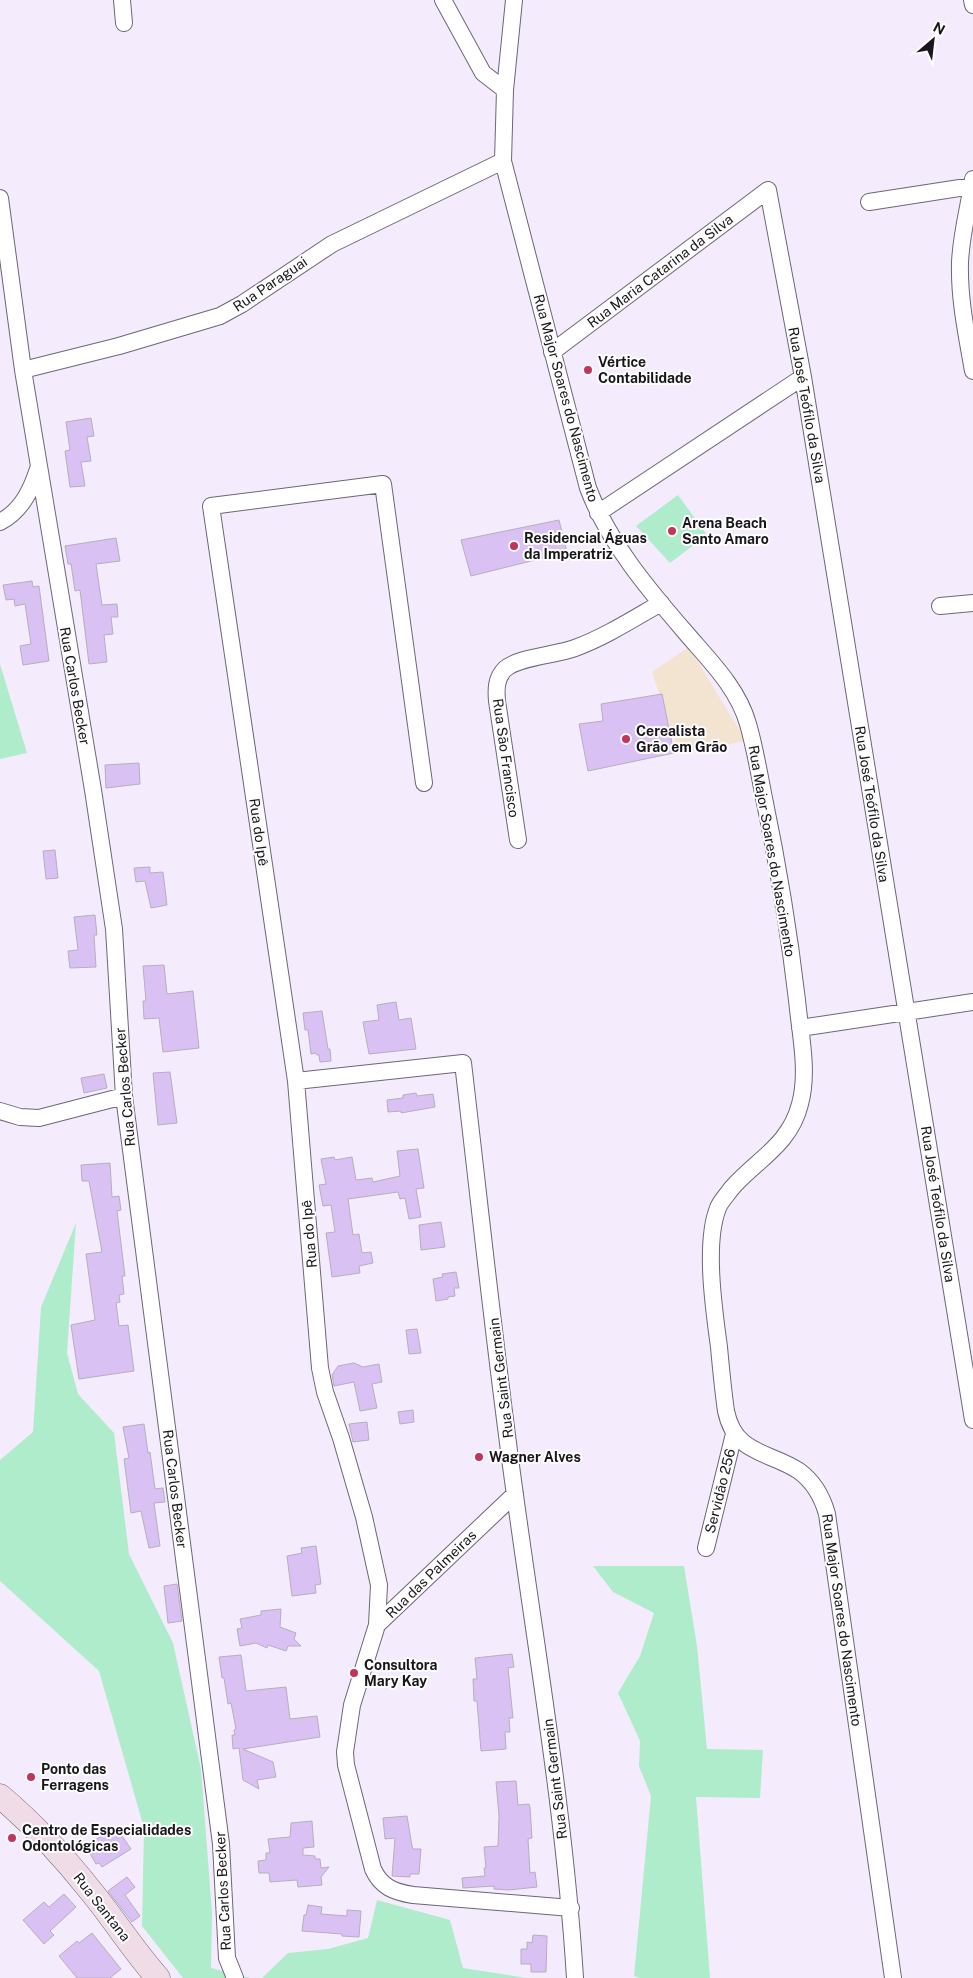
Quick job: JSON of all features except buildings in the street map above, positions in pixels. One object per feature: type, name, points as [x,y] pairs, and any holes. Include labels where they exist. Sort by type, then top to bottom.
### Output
[{"type":"main road","name":"Rua Santana","points":[[0,1796],[20,1813],[56,1850],[91,1890],[158,1978]]},
{"type":"street","points":[[122,0],[124,23]]},
{"type":"street","points":[[443,0],[483,74],[505,90]]},
{"type":"street","name":"Rua Major Soares do Nascimento","points":[[514,0],[505,90],[503,161],[588,488],[598,513],[622,554],[723,678],[739,701],[747,718],[772,834],[788,924],[804,1082],[800,1108],[782,1141],[732,1188],[718,1206],[713,1228],[712,1284],[727,1412],[734,1434],[754,1451],[798,1470],[817,1489],[824,1503],[830,1528],[893,1978]]},
{"type":"street","points":[[972,0],[973,5]]},
{"type":"street","name":"Rua Paraguai","points":[[23,370],[119,346],[220,316],[242,304],[332,244],[503,161]]},
{"type":"street","points":[[869,202],[973,184],[964,225],[960,262],[960,289],[970,338],[973,372]]},
{"type":"street","name":"Rua Maria Catarina da Silva","points":[[552,352],[768,190]]},
{"type":"street","name":"Rua José Teófilo da Silva","points":[[768,190],[803,377],[973,1420]]},
{"type":"street","name":"Rua Carlos Becker","points":[[0,198],[38,467],[93,790],[114,930],[124,1096],[222,1844],[227,1958],[235,1978]]},
{"type":"street","points":[[598,513],[803,377]]},
{"type":"street","points":[[0,522],[14,512],[24,500],[33,484],[38,467]]},
{"type":"street","name":"Rua do Ipê","points":[[378,1625],[379,1585],[364,1517],[342,1438],[324,1392],[320,1368],[296,1081],[211,506],[384,484],[424,783]]},
{"type":"street","name":"Rua São Francisco","points":[[518,840],[497,701],[496,686],[500,675],[515,663],[573,649],[598,639],[661,603]]},
{"type":"street","points":[[940,606],[973,603]]},
{"type":"street","points":[[800,1028],[973,1002]]},
{"type":"street","name":"Rua Saint Germain","points":[[296,1081],[463,1063],[515,1494],[544,1690],[571,1908],[575,1978]]},
{"type":"street","points":[[0,1111],[20,1117],[39,1118],[124,1096]]},
{"type":"street","name":"Servidão 256","points":[[706,1548],[734,1434]]},
{"type":"street","name":"Rua das Palmeiras","points":[[515,1494],[378,1625],[352,1705],[345,1752],[346,1765],[371,1862],[379,1880],[394,1891],[413,1896],[571,1908]]},
{"type":"shaded area","points":[[689,647],[746,741],[679,753],[652,672]]},
{"type":"green space","name":"Arena Beach Santo Amaro","points":[[678,495],[707,535],[670,563],[636,526]]},
{"type":"green space","points":[[0,664],[27,753],[0,759]]},
{"type":"green space","points":[[76,1223],[67,1353],[78,1394],[114,1433],[129,1554],[173,1643],[201,1769],[212,1913],[211,1968],[250,1978],[183,1978],[142,1926],[144,1828],[99,1671],[0,1581],[0,1460],[33,1432],[41,1307]]},
{"type":"green space","points":[[593,1566],[684,1566],[697,1646],[707,1749],[763,1750],[760,1798],[696,1797],[710,1978],[640,1978],[634,1976],[651,1796],[639,1766],[640,1741],[618,1693],[640,1656],[654,1613],[613,1592]]},
{"type":"green space","points":[[377,1900],[450,1920],[463,1968],[527,1978],[262,1978],[288,1953],[328,1949],[368,1938]]},
{"type":"place","name":"Vértice Contabilidade","points":[[588,370]]},
{"type":"place","name":"Arena Beach Santo Amaro","points":[[672,531]]},
{"type":"place","name":"Residencial Águas da Imperatriz","points":[[514,546]]},
{"type":"place","name":"Cerealista Grão em Grão","points":[[626,739]]},
{"type":"place","name":"Wagner Alves","points":[[479,1457]]},
{"type":"place","name":"Consultora Mary Kay","points":[[354,1673]]},
{"type":"place","name":"Ponto das Ferragens","points":[[31,1777]]},
{"type":"place","name":"Centro de Especialidades Odontológicas","points":[[12,1838]]}]
